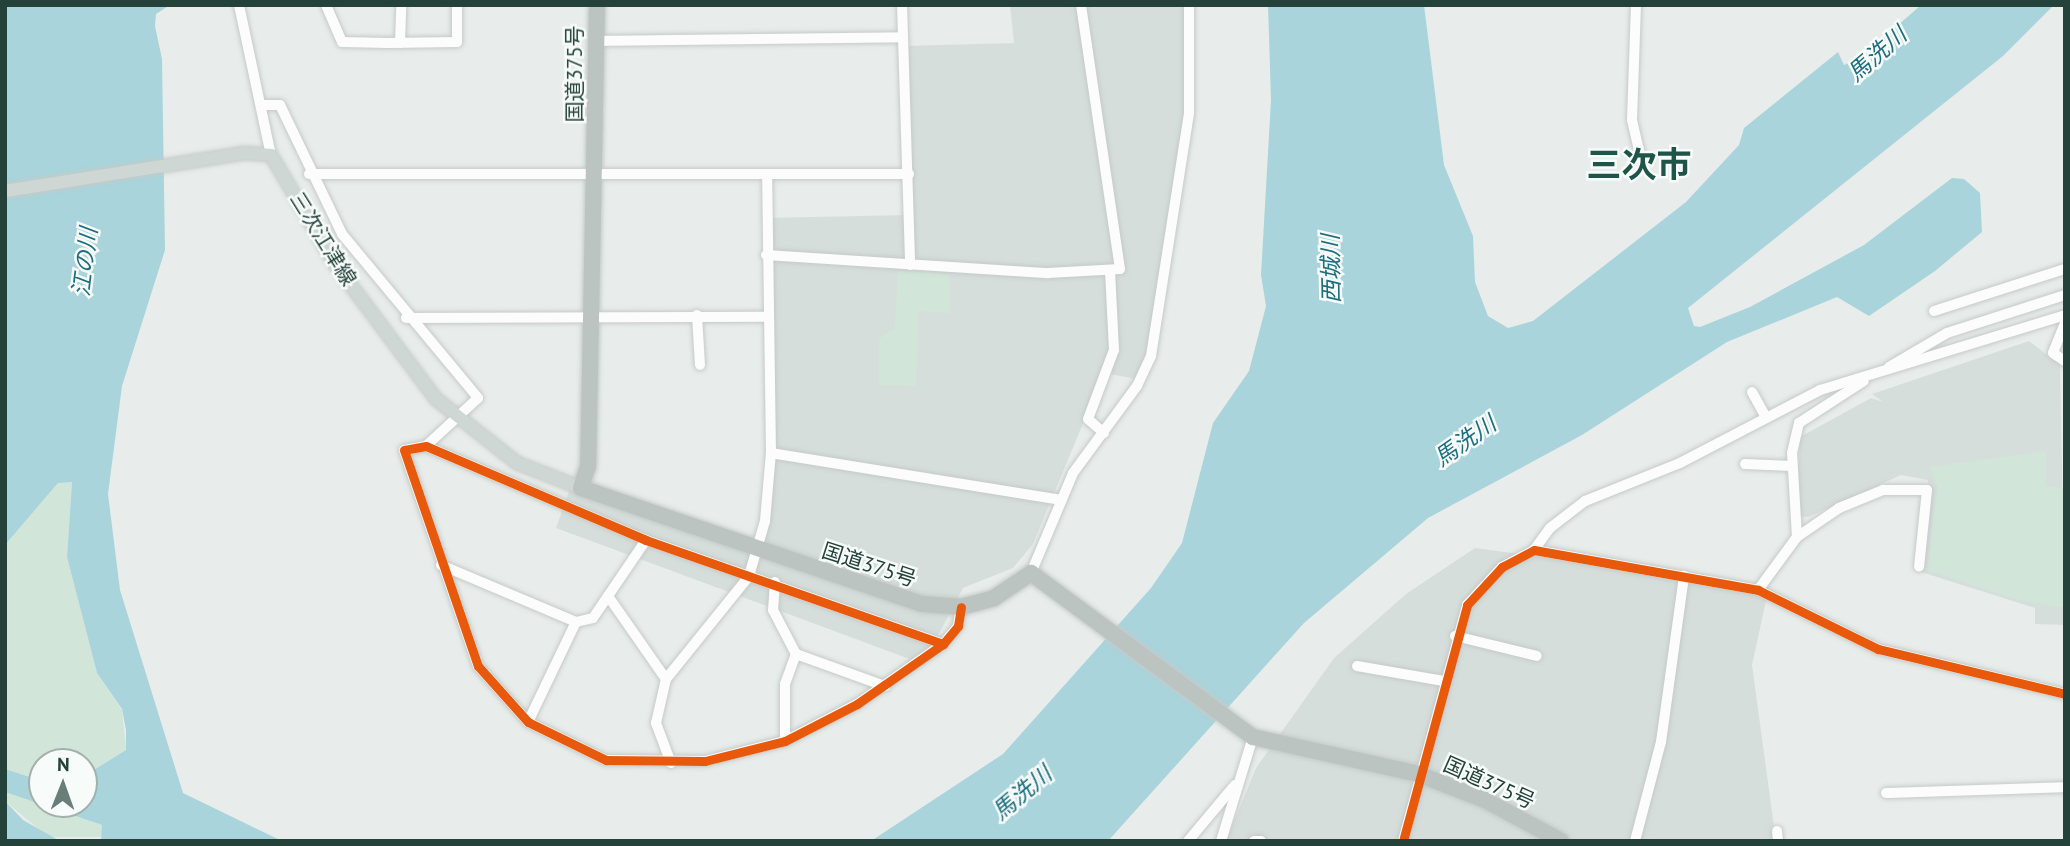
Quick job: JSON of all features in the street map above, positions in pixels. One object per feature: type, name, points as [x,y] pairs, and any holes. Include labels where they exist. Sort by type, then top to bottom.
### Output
[{"type":"highway","name":"国道375号","points":[[597,5],[588,466],[581,488],[879,593],[961,607],[994,598],[1031,573],[1253,737],[1418,774],[1485,800],[1561,841]]},
{"type":"main road","points":[[5,191],[244,153],[271,155]]},
{"type":"main road","name":"三次江津線","points":[[271,155],[335,264],[454,417],[517,463],[581,488]]},
{"type":"street","points":[[239,5],[264,105],[271,155]]},
{"type":"street","points":[[326,5],[342,42],[400,43],[457,42],[457,5]]},
{"type":"street","points":[[400,43],[401,5]]},
{"type":"street","points":[[902,5],[910,265]]},
{"type":"street","points":[[766,255],[910,265],[1111,271],[1120,269],[1081,5]]},
{"type":"street","points":[[1031,573],[1061,500],[1151,356],[1189,113],[1189,5]]},
{"type":"street","points":[[1636,5],[1632,120],[1641,158]]},
{"type":"street","points":[[596,41],[902,37]]},
{"type":"street","points":[[264,105],[280,105],[309,174],[342,234],[406,318],[478,397],[426,446]]},
{"type":"street","points":[[309,174],[909,174]]},
{"type":"street","points":[[671,763],[656,723],[666,679],[749,576],[757,550],[771,453],[765,317],[767,174]]},
{"type":"street","points":[[1934,311],[2065,269]]},
{"type":"street","points":[[1104,433],[1088,419],[1114,350],[1111,271]]},
{"type":"street","points":[[1797,537],[1791,466],[1799,423],[1947,333],[2065,295]]},
{"type":"street","points":[[406,318],[697,314],[765,317]]},
{"type":"street","points":[[697,314],[700,365]]},
{"type":"street","points":[[1403,841],[1455,636],[1481,584],[1534,550],[1550,528],[1585,501],[1704,452],[1765,415],[1874,375],[2065,315]]},
{"type":"street","points":[[2065,323],[2053,353],[2065,361]]},
{"type":"street","points":[[1752,392],[1765,415]]},
{"type":"street","points":[[943,644],[775,582],[749,576],[646,540],[426,446],[404,450],[441,565],[478,666],[528,722],[606,760],[671,763],[785,741],[885,685],[943,644],[958,626],[961,607]]},
{"type":"street","points":[[771,453],[1061,500]]},
{"type":"street","points":[[1745,464],[1791,466]]},
{"type":"street","points":[[1758,590],[1797,537],[1863,497],[1927,490],[1919,567]]},
{"type":"street","points":[[441,565],[576,622],[593,618],[646,540]]},
{"type":"street","points":[[1534,550],[1758,590],[1878,649],[2065,694]]},
{"type":"street","points":[[1635,841],[1661,742],[1684,576]]},
{"type":"street","points":[[775,582],[773,610],[796,654],[885,685]]},
{"type":"street","points":[[608,596],[666,679]]},
{"type":"street","points":[[528,722],[576,622]]},
{"type":"street","points":[[1455,636],[1537,656]]},
{"type":"street","points":[[785,741],[785,684],[796,654]]},
{"type":"street","points":[[1357,666],[1444,681]]},
{"type":"street","points":[[1221,841],[1253,737]]},
{"type":"street","points":[[1188,841],[1237,783]]},
{"type":"street","points":[[1886,793],[2065,787]]},
{"type":"street","points":[[1254,841],[1261,841]]},
{"type":"shaded area","points":[[1010,5],[1192,5],[1193,62],[1142,380],[1104,373],[1033,544],[1013,568],[963,588],[923,664],[556,528],[572,483],[757,550],[767,487],[764,218],[906,215],[903,46],[1014,43]]},
{"type":"shaded area","points":[[2029,341],[2060,365],[2065,625],[2035,624],[2035,608],[1918,571],[1928,480],[1901,475],[1808,517],[1797,516],[1800,437],[1871,398],[1883,402],[1872,394]]},
{"type":"shaded area","points":[[1475,548],[1736,583],[1767,596],[1752,665],[1776,841],[1226,841],[1256,768],[1334,658],[1406,594]]},
{"type":"green space","points":[[898,271],[950,274],[949,313],[918,311],[916,386],[879,385],[879,339],[895,328]]},
{"type":"green space","points":[[2046,451],[2046,486],[2065,489],[2065,608],[2015,599],[1927,570],[1937,488],[1930,467]]},
{"type":"green space","points":[[59,482],[72,482],[67,557],[97,673],[122,710],[126,750],[98,767],[98,748],[28,748],[28,776],[5,769],[5,545]]},
{"type":"green space","points":[[5,792],[28,800],[28,818],[81,818],[102,825],[104,837],[48,837],[5,801]]},
{"type":"water","name":"江の川","points":[[5,5],[170,5],[156,14],[155,26],[162,59],[165,250],[122,386],[108,494],[120,590],[183,793],[282,841],[101,841],[102,825],[81,818],[98,818],[98,767],[126,750],[126,730],[122,709],[97,673],[67,557],[72,482],[58,483],[5,545]]},
{"type":"water","points":[[1268,5],[1424,5],[1444,165],[1473,236],[1475,282],[1488,316],[1508,328],[1533,321],[1686,202],[1739,145],[1744,128],[1838,52],[1844,65],[1864,55],[1921,5],[2054,5],[2003,56],[1688,308],[1694,326],[1700,327],[1750,307],[1864,245],[1952,178],[1964,179],[1980,193],[1982,232],[1935,271],[1869,316],[1837,297],[1727,342],[1582,435],[1428,518],[1304,623],[1108,841],[871,841],[1003,754],[1151,588],[1182,543],[1213,423],[1249,371],[1266,306],[1261,275],[1271,100]]},
{"type":"water","points":[[5,769],[28,776],[28,800],[5,792]]},
{"type":"water","points":[[5,801],[23,820],[60,841],[5,841]]},
{"type":"cycle path","points":[[943,644],[646,540],[426,446],[404,450],[478,666],[528,722],[606,760],[705,761],[785,741],[857,704],[943,644],[958,626],[961,607]]},
{"type":"cycle path","points":[[1403,841],[1467,605],[1502,567],[1534,550],[1758,590],[1878,649],[2065,694]]},
{"type":"district","name":"三次市","points":[[1639,164]]},
{"type":"water label","name":"馬洗川","points":[[1877,54]]},
{"type":"water label","name":"西城川","points":[[1331,269]]},
{"type":"water label","name":"馬洗川","points":[[1465,441]]},
{"type":"water label","name":"馬洗川","points":[[1022,793]]}]
